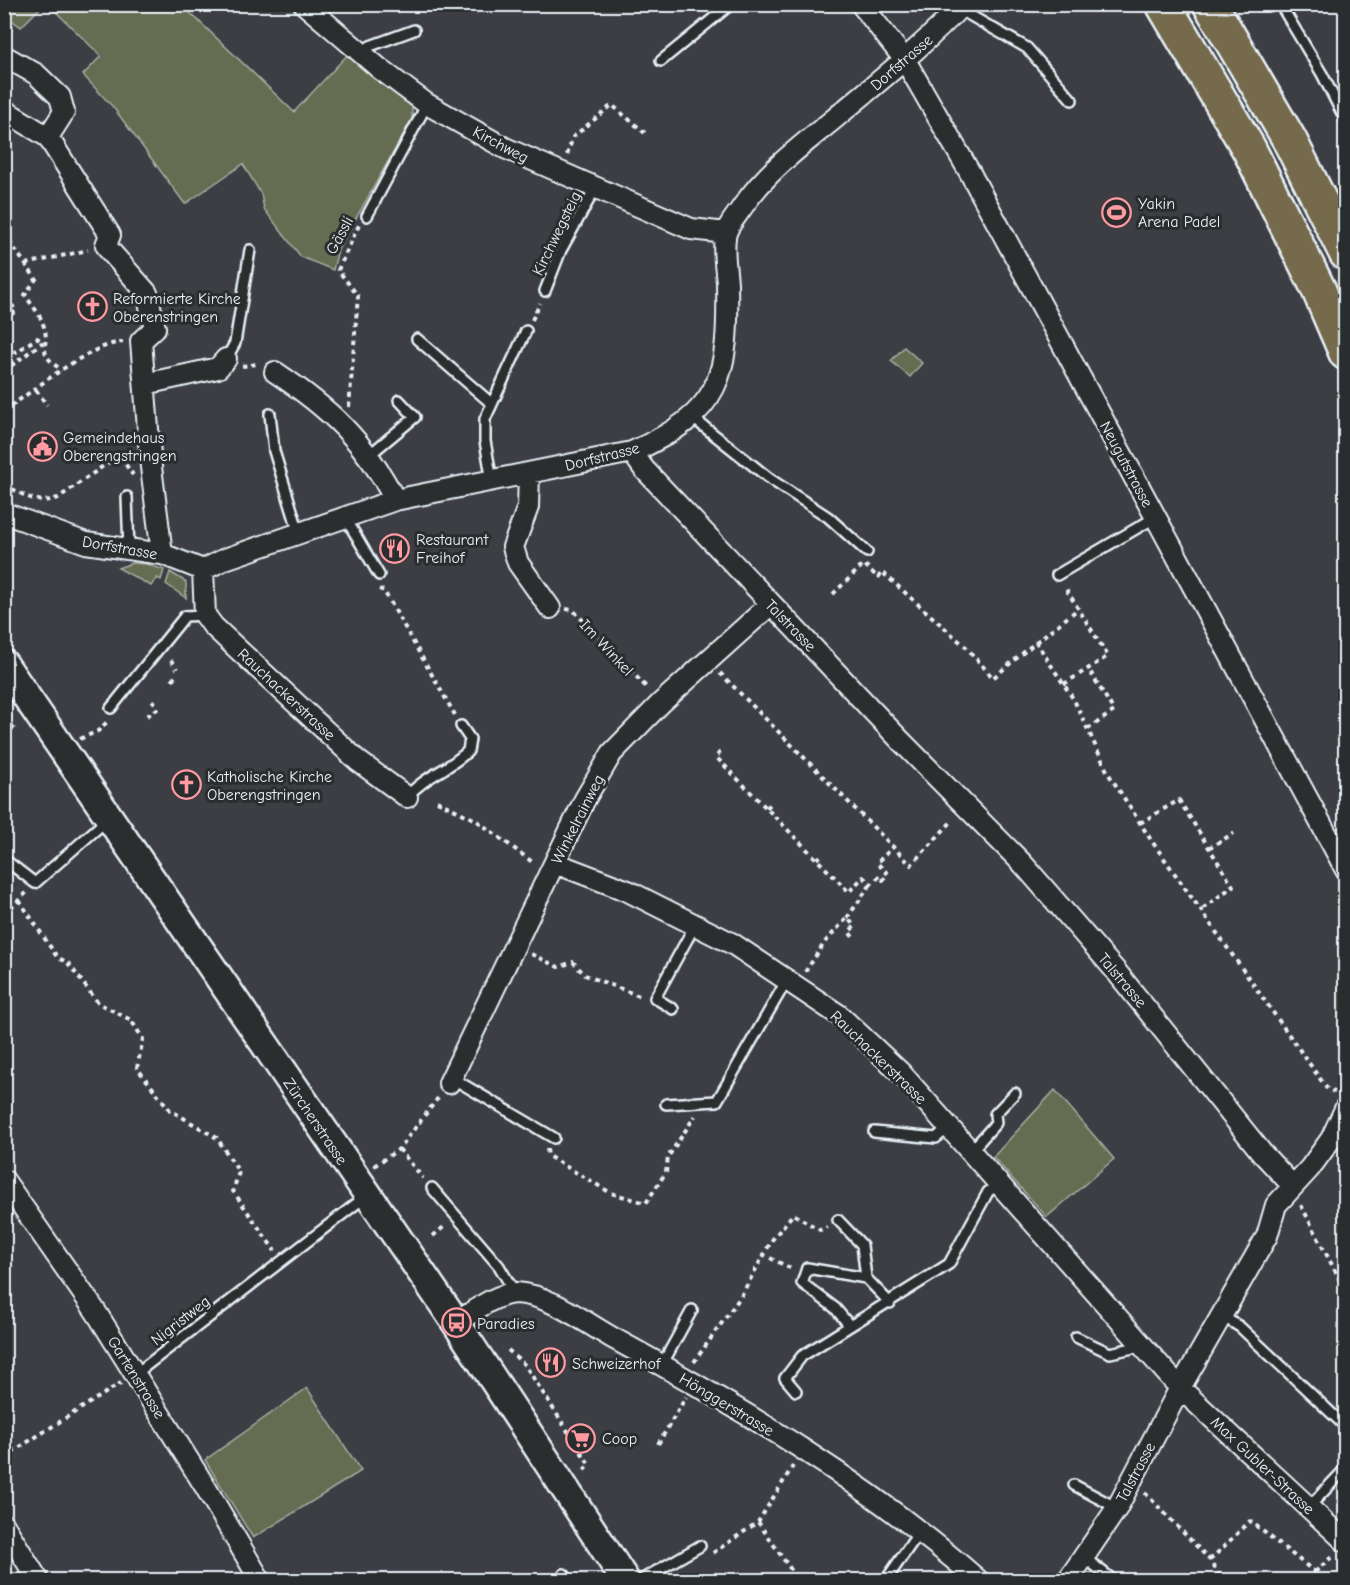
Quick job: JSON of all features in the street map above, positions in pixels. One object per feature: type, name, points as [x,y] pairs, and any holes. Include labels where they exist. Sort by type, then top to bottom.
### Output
[{"type":"highway","points":[[1163,4],[1249,149],[1346,353]]},
{"type":"highway","points":[[1210,4],[1289,139],[1346,253]]},
{"type":"main road","name":"Zürcherstrasse","points":[[4,664],[456,1323],[625,1581]]},
{"type":"street","name":"Kirchweg","points":[[304,4],[362,54],[427,104],[505,148],[691,229],[726,233]]},
{"type":"street","name":"Neugutstrasse","points":[[861,4],[905,60],[969,171],[1346,870]]},
{"type":"street","name":"Dorfstrasse","points":[[4,513],[86,543],[162,554],[203,570],[225,559],[299,532],[395,500],[632,452],[664,437],[693,418],[716,384],[723,364],[728,321],[726,233],[757,186],[905,60],[961,7]]},
{"type":"street","points":[[4,56],[36,74],[60,97],[64,112],[48,137]]},
{"type":"street","points":[[4,111],[48,137],[110,235],[106,245],[147,293],[155,328],[141,341],[162,554]]},
{"type":"street","points":[[145,384],[222,364]]},
{"type":"street","points":[[275,372],[308,394],[343,423],[381,474],[395,500]]},
{"type":"street","name":"Talstrasse","points":[[632,452],[644,469],[771,604],[1023,864],[1082,931],[1262,1153],[1292,1185],[1276,1205],[1267,1236],[1180,1388],[1117,1508],[1068,1581]]},
{"type":"street","points":[[529,474],[528,507],[513,547],[518,563],[550,608]]},
{"type":"street","points":[[203,570],[205,615]]},
{"type":"street","name":"Winkelrainweg","points":[[450,1080],[585,799],[612,753],[661,703],[771,604]]},
{"type":"street","name":"Rauchackerstrasse","points":[[205,615],[213,626],[358,761],[407,797]]},
{"type":"street","name":"Rauchackerstrasse","points":[[555,863],[628,891],[733,944],[795,979],[839,1015],[900,1072],[1180,1388]]},
{"type":"street","points":[[1292,1185],[1310,1168],[1331,1138],[1342,1100]]},
{"type":"street","name":"Gartenstrasse","points":[[4,1180],[96,1312],[206,1488],[260,1581]]},
{"type":"street","points":[[456,1323],[503,1295],[515,1293]]},
{"type":"street","name":"Hönggerstrasse","points":[[515,1293],[533,1296],[557,1307],[662,1365],[805,1452],[920,1531],[978,1581]]},
{"type":"street","name":"Max Gubler-Strasse","points":[[1180,1388],[1309,1507],[1342,1551]]},
{"type":"street","points":[[4,1524],[38,1581]]},
{"type":"lane","points":[[661,61],[731,4]]},
{"type":"lane","points":[[1280,4],[1322,74],[1346,121]]},
{"type":"lane","points":[[961,7],[1026,48],[1072,100]]},
{"type":"lane","points":[[362,54],[370,46],[414,30]]},
{"type":"lane","name":"Gässli","points":[[367,216],[427,104]]},
{"type":"lane","name":"Kirchwegsteig","points":[[546,291],[561,250],[595,189]]},
{"type":"lane","points":[[222,364],[235,343],[250,250]]},
{"type":"lane","points":[[492,481],[485,441],[485,419],[526,331]]},
{"type":"lane","points":[[417,339],[491,403]]},
{"type":"lane","points":[[368,456],[415,417],[399,400]]},
{"type":"lane","points":[[270,414],[274,451],[299,532]]},
{"type":"lane","points":[[693,418],[770,479],[828,517],[867,552]]},
{"type":"lane","points":[[127,497],[129,549]]},
{"type":"lane","points":[[345,517],[376,579]]},
{"type":"lane","points":[[1057,575],[1156,517]]},
{"type":"lane","points":[[111,708],[185,616],[205,615]]},
{"type":"lane","points":[[407,797],[414,788],[440,774],[468,751],[470,739],[461,726]]},
{"type":"lane","points":[[4,860],[35,883],[109,819]]},
{"type":"lane","points":[[673,1009],[655,998],[695,924]]},
{"type":"lane","points":[[666,1104],[717,1101],[795,979]]},
{"type":"lane","points":[[450,1080],[550,1136]]},
{"type":"lane","points":[[970,1150],[996,1123],[995,1114],[1015,1093]]},
{"type":"lane","points":[[874,1132],[936,1138],[949,1127]]},
{"type":"lane","points":[[796,1391],[785,1378],[802,1356],[949,1264],[988,1192],[999,1183]]},
{"type":"lane","points":[[432,1188],[499,1266],[515,1293]]},
{"type":"lane","name":"Nigristweg","points":[[134,1375],[281,1259],[367,1196]]},
{"type":"lane","points":[[838,1220],[862,1245],[866,1278]]},
{"type":"lane","points":[[850,1326],[835,1308],[802,1283],[807,1268],[866,1278],[890,1303]]},
{"type":"lane","points":[[662,1365],[692,1310]]},
{"type":"lane","points":[[1222,1316],[1240,1327],[1346,1428]]},
{"type":"lane","points":[[1076,1337],[1110,1353],[1144,1346]]},
{"type":"lane","points":[[1309,1507],[1346,1468]]},
{"type":"lane","points":[[1074,1485],[1117,1508]]},
{"type":"lane","points":[[888,1577],[920,1531]]},
{"type":"lane","points":[[641,1581],[700,1546]]},
{"type":"lane","points":[[1085,1558],[1113,1581]]},
{"type":"path","points":[[563,164],[573,137],[612,105],[645,133]]},
{"type":"path","name":"Gässli","points":[[343,423],[348,419],[358,296],[338,270],[360,224],[367,216]]},
{"type":"path","points":[[4,234],[36,279],[25,295],[26,299],[44,326],[44,353],[62,370]]},
{"type":"path","points":[[26,264],[106,245]]},
{"type":"path","points":[[4,320],[16,311],[12,306]]},
{"type":"path","points":[[4,350],[16,352],[36,338],[44,342]]},
{"type":"path","points":[[4,411],[62,370],[112,342],[141,341]]},
{"type":"path","points":[[4,371],[44,342]]},
{"type":"path","points":[[222,364],[257,364],[275,372]]},
{"type":"path","points":[[36,390],[47,405]]},
{"type":"path","points":[[4,485],[28,498],[48,502],[58,498],[119,455],[134,476]]},
{"type":"path","points":[[833,594],[864,564],[878,578],[882,572],[966,647],[993,678],[1078,609]]},
{"type":"path","points":[[1057,575],[1108,656],[1064,684]]},
{"type":"path","points":[[376,579],[377,589],[384,591],[461,726]]},
{"type":"path","name":"Im Winkel","points":[[550,608],[573,610],[661,703]]},
{"type":"path","points":[[1036,642],[1064,684],[1108,773],[1140,823],[1328,1090],[1342,1100]]},
{"type":"path","points":[[171,660],[177,669]]},
{"type":"path","points":[[708,661],[911,865],[966,807]]},
{"type":"path","points":[[1088,668],[1114,711],[1088,729]]},
{"type":"path","points":[[172,680],[177,675]]},
{"type":"path","points":[[152,703],[157,699]]},
{"type":"path","points":[[147,716],[160,707]]},
{"type":"path","points":[[77,741],[83,736],[98,731],[108,720],[111,708]]},
{"type":"path","points":[[4,725],[10,730],[21,722]]},
{"type":"path","points":[[720,752],[716,757],[849,892],[863,878],[871,884]]},
{"type":"path","points":[[1140,823],[1179,800],[1233,886],[1201,910]]},
{"type":"path","points":[[437,801],[476,820],[541,868],[555,863]]},
{"type":"path","points":[[767,808],[771,803]]},
{"type":"path","points":[[1209,848],[1234,833]]},
{"type":"path","points":[[795,979],[847,918],[871,884],[880,876],[883,880],[888,874],[877,863],[893,847]]},
{"type":"path","points":[[817,859],[822,855]]},
{"type":"path","points":[[4,915],[35,883]]},
{"type":"path","points":[[19,900],[57,957],[68,963],[98,1003],[130,1020],[143,1039],[137,1068],[170,1110],[216,1138],[239,1172],[233,1191],[281,1259]]},
{"type":"path","points":[[847,918],[855,927],[849,932],[853,937]]},
{"type":"path","points":[[515,947],[558,967],[573,962],[585,975],[637,997],[655,998]]},
{"type":"path","points":[[374,1166],[399,1149],[450,1080]]},
{"type":"path","points":[[550,1136],[548,1156],[611,1193],[646,1203],[666,1172],[668,1157],[704,1102]]},
{"type":"path","points":[[399,1149],[432,1188]]},
{"type":"path","points":[[1292,1185],[1346,1292]]},
{"type":"path","points":[[658,1444],[705,1344],[741,1296],[762,1254],[793,1214],[820,1230],[838,1220]]},
{"type":"path","points":[[762,1254],[804,1276]]},
{"type":"path","points":[[508,1350],[525,1365],[589,1464],[582,1474]]},
{"type":"path","points":[[4,1457],[134,1375]]},
{"type":"path","points":[[709,1555],[758,1522],[791,1467],[798,1463],[805,1452]]},
{"type":"path","points":[[1130,1482],[1142,1490],[1210,1560],[1222,1581]]},
{"type":"path","points":[[1210,1560],[1250,1521],[1316,1572],[1324,1581]]},
{"type":"path","points":[[758,1522],[798,1581]]},
{"type":"path","points":[[1316,1572],[1332,1554],[1342,1551]]},
{"type":"path","points":[[676,1581],[689,1568]]},
{"type":"green space","points":[[5,4],[43,5],[21,27],[5,15]]},
{"type":"green space","points":[[49,5],[182,5],[294,112],[351,51],[412,102],[412,119],[338,250],[333,270],[301,257],[264,209],[261,194],[243,164],[185,204],[113,107],[83,75],[101,56]]},
{"type":"green space","points":[[904,347],[922,363],[910,377],[891,361]]},
{"type":"green space","points":[[132,563],[146,564],[164,570],[161,580],[157,578],[151,586],[118,568]]},
{"type":"green space","points":[[170,572],[186,582],[186,598],[166,584]]},
{"type":"green space","points":[[1055,1090],[1114,1159],[1047,1217],[993,1157]]},
{"type":"green space","points":[[307,1388],[361,1471],[253,1538],[205,1460]]},
{"type":"place","name":"Yakin Arena Padel","points":[[1117,212]]},
{"type":"place","name":"Reformierte Kirche Oberenstringen","points":[[92,307]]},
{"type":"place","name":"Gemeindehaus Oberengstringen","points":[[42,446]]},
{"type":"place","name":"Restaurant Freihof","points":[[395,548]]},
{"type":"place","name":"Katholische Kirche Oberengstringen","points":[[186,785]]},
{"type":"place","name":"Paradies","points":[[456,1323]]},
{"type":"place","name":"Schweizerhof","points":[[551,1363]]},
{"type":"place","name":"Coop","points":[[581,1438]]}]
